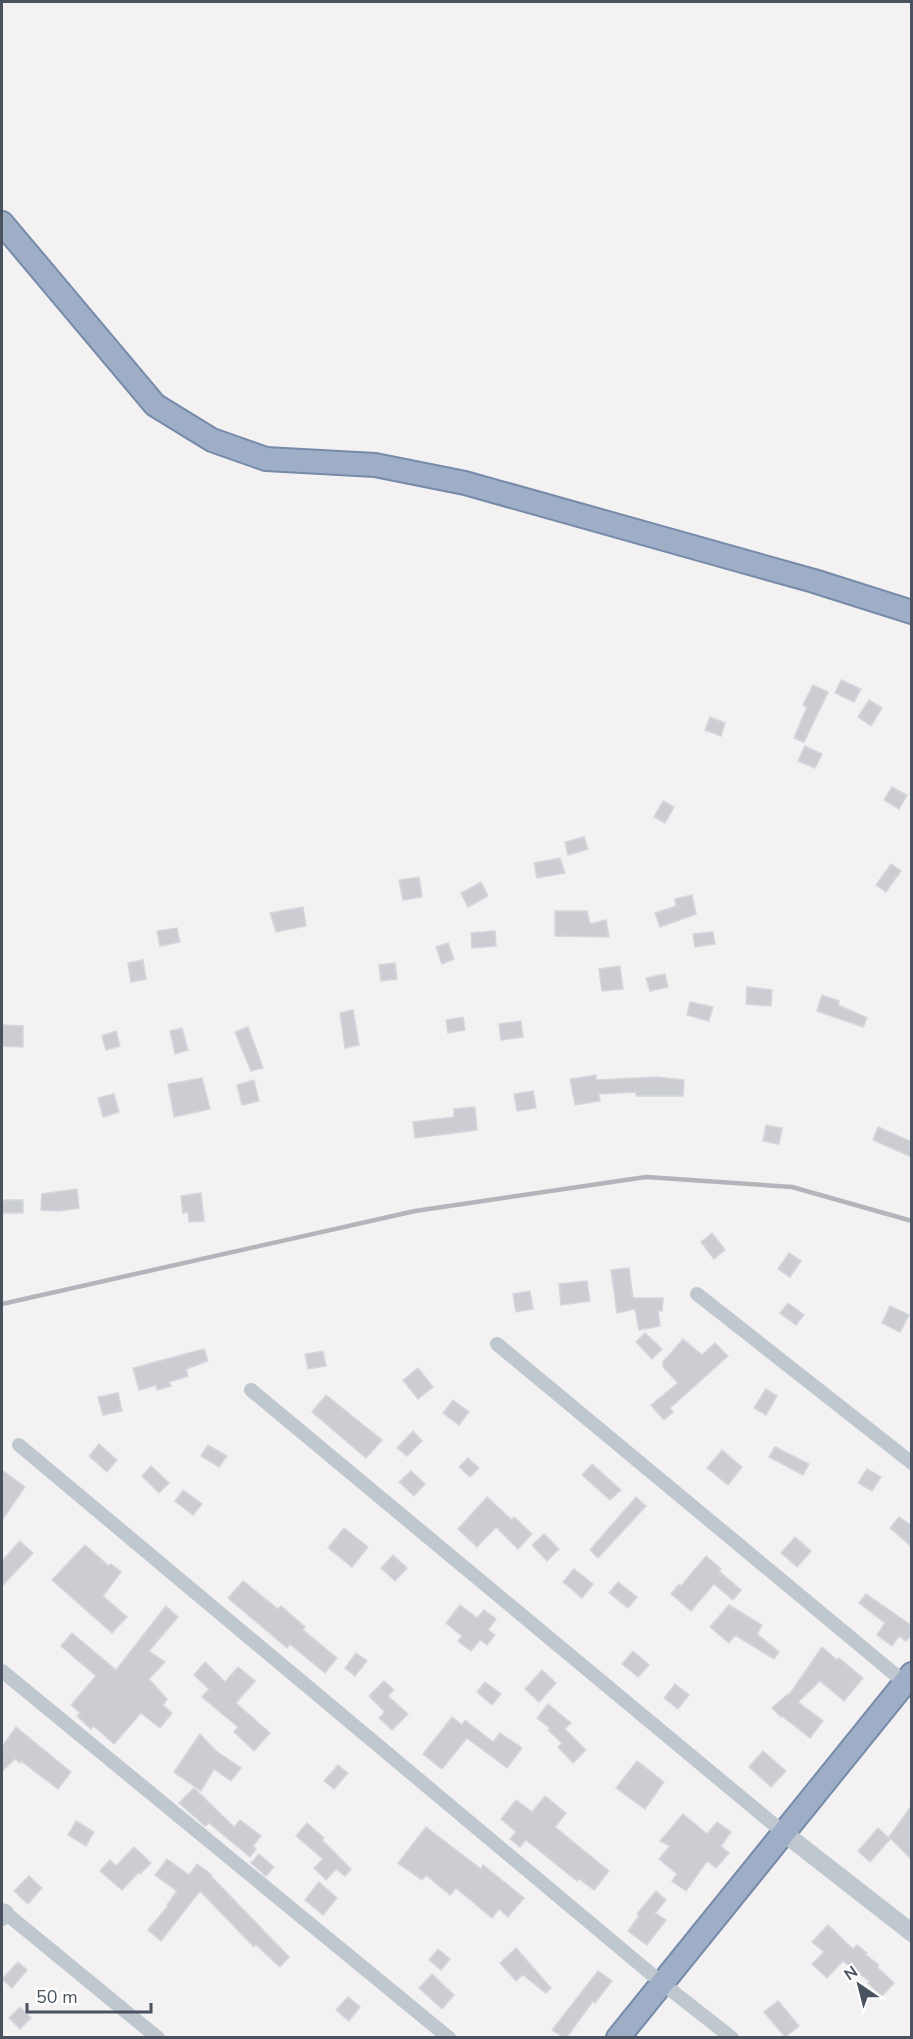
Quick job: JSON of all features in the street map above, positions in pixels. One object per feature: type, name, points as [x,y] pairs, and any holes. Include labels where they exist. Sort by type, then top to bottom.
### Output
[{"type":"highway","points":[[2,223],[154,405],[212,441],[266,459],[375,465],[469,484],[814,580],[912,612]]},
{"type":"highway","points":[[618,2037],[909,1681]]},
{"type":"street","points":[[697,1294],[912,1463]]},
{"type":"street","points":[[497,1344],[909,1681]]},
{"type":"street","points":[[251,1390],[784,1833],[912,1933]]},
{"type":"street","points":[[19,1445],[662,1983],[732,2037]]},
{"type":"street","points":[[2,1671],[449,2037]]},
{"type":"street","points":[[3,1913],[158,2037]]},
{"type":"building","points":[[841,680],[861,689],[854,702],[835,693]]},
{"type":"building","points":[[813,685],[828,692],[804,742],[794,738],[807,707],[803,705]]},
{"type":"building","points":[[869,700],[882,708],[871,726],[858,717]]},
{"type":"building","points":[[710,717],[725,723],[721,736],[705,730]]},
{"type":"building","points":[[805,746],[822,754],[815,768],[798,761]]},
{"type":"building","points":[[892,787],[907,795],[899,809],[884,800]]},
{"type":"building","points":[[663,801],[674,807],[665,823],[654,817]]},
{"type":"building","points":[[584,837],[588,849],[568,855],[565,842]]},
{"type":"building","points":[[560,858],[565,873],[537,878],[534,863]]},
{"type":"building","points":[[891,864],[901,871],[886,892],[876,885]]},
{"type":"building","points":[[419,877],[422,897],[403,900],[399,880]]},
{"type":"building","points":[[481,882],[488,896],[468,907],[461,893]]},
{"type":"building","points":[[692,895],[696,914],[660,927],[655,913],[676,906],[675,899]]},
{"type":"building","points":[[303,907],[306,926],[276,932],[270,913]]},
{"type":"building","points":[[555,911],[587,911],[590,924],[606,920],[609,937],[555,936]]},
{"type":"building","points":[[177,928],[180,942],[160,946],[157,931]]},
{"type":"building","points":[[495,931],[496,946],[472,948],[471,933]]},
{"type":"building","points":[[713,932],[715,944],[695,947],[693,934]]},
{"type":"building","points":[[448,943],[454,959],[442,964],[436,947]]},
{"type":"building","points":[[143,960],[146,979],[131,982],[128,963]]},
{"type":"building","points":[[395,963],[397,979],[381,981],[379,965]]},
{"type":"building","points":[[620,966],[623,989],[602,991],[599,969]]},
{"type":"building","points":[[665,974],[668,987],[650,991],[646,978]]},
{"type":"building","points":[[747,987],[772,990],[771,1006],[746,1004]]},
{"type":"building","points":[[822,995],[839,1001],[838,1005],[867,1018],[863,1027],[817,1011]]},
{"type":"building","points":[[690,1002],[713,1007],[709,1021],[687,1015]]},
{"type":"building","points":[[353,1010],[359,1045],[345,1048],[340,1013]]},
{"type":"building","points":[[463,1017],[465,1030],[448,1033],[446,1020]]},
{"type":"building","points":[[521,1021],[523,1037],[501,1040],[499,1024]]},
{"type":"building","points":[[2,1025],[23,1026],[23,1047],[2,1046]]},
{"type":"building","points":[[248,1027],[263,1068],[251,1071],[235,1032]]},
{"type":"building","points":[[182,1028],[188,1050],[175,1054],[170,1031]]},
{"type":"building","points":[[116,1031],[120,1046],[106,1050],[102,1036]]},
{"type":"building","points":[[596,1075],[596,1080],[657,1077],[684,1080],[683,1096],[636,1096],[636,1092],[599,1094],[600,1101],[575,1105],[570,1079]]},
{"type":"building","points":[[202,1078],[210,1109],[174,1117],[168,1084]]},
{"type":"building","points":[[254,1080],[259,1101],[242,1105],[237,1085]]},
{"type":"building","points":[[533,1091],[536,1108],[517,1111],[514,1094]]},
{"type":"building","points":[[114,1094],[119,1112],[103,1117],[98,1098]]},
{"type":"building","points":[[475,1107],[477,1130],[415,1138],[413,1122],[454,1117],[454,1109]]},
{"type":"building","points":[[766,1125],[782,1128],[779,1144],[763,1141]]},
{"type":"building","points":[[878,1127],[912,1142],[912,1157],[873,1140]]},
{"type":"building","points":[[77,1189],[79,1208],[59,1211],[41,1210],[42,1194]]},
{"type":"building","points":[[201,1193],[204,1221],[189,1222],[188,1212],[183,1213],[181,1196]]},
{"type":"building","points":[[2,1200],[23,1200],[23,1213],[2,1213]]},
{"type":"building","points":[[712,1233],[725,1250],[714,1259],[701,1242]]},
{"type":"building","points":[[789,1253],[801,1261],[790,1277],[778,1269]]},
{"type":"building","points":[[629,1268],[633,1298],[663,1298],[662,1311],[658,1311],[660,1326],[639,1330],[635,1309],[617,1313],[611,1270]]},
{"type":"building","points":[[587,1281],[590,1301],[561,1305],[559,1284]]},
{"type":"building","points":[[530,1291],[533,1309],[516,1312],[513,1294]]},
{"type":"building","points":[[788,1303],[804,1315],[796,1325],[780,1313]]},
{"type":"building","points":[[890,1306],[909,1315],[900,1332],[882,1323]]},
{"type":"building","points":[[645,1333],[662,1349],[652,1359],[636,1342]]},
{"type":"building","points":[[683,1339],[702,1355],[715,1343],[728,1356],[670,1408],[673,1412],[664,1420],[651,1405],[678,1383],[663,1367],[663,1362]]},
{"type":"building","points":[[204,1349],[208,1361],[186,1369],[188,1376],[169,1382],[171,1386],[157,1390],[156,1385],[139,1390],[133,1368]]},
{"type":"building","points":[[323,1351],[326,1366],[308,1369],[305,1354]]},
{"type":"building","points":[[418,1368],[433,1387],[418,1399],[403,1380]]},
{"type":"building","points":[[766,1389],[777,1396],[766,1415],[754,1408]]},
{"type":"building","points":[[118,1393],[122,1411],[103,1415],[98,1397]]},
{"type":"building","points":[[326,1395],[382,1440],[366,1458],[312,1412]]},
{"type":"building","points":[[453,1400],[469,1412],[459,1425],[443,1413]]},
{"type":"building","points":[[413,1431],[422,1441],[407,1456],[397,1448]]},
{"type":"building","points":[[99,1444],[117,1460],[107,1472],[89,1456]]},
{"type":"building","points":[[208,1445],[227,1456],[219,1467],[201,1456]]},
{"type":"building","points":[[775,1447],[809,1464],[803,1475],[769,1457]]},
{"type":"building","points":[[722,1450],[742,1467],[728,1485],[707,1468]]},
{"type":"building","points":[[468,1458],[479,1468],[470,1477],[459,1467]]},
{"type":"building","points":[[592,1464],[621,1490],[610,1500],[582,1475]]},
{"type":"building","points":[[151,1466],[169,1483],[159,1493],[142,1476]]},
{"type":"building","points":[[867,1469],[881,1477],[872,1491],[858,1483]]},
{"type":"building","points":[[2,1470],[25,1487],[2,1520]]},
{"type":"building","points":[[411,1471],[425,1484],[414,1496],[399,1482]]},
{"type":"building","points":[[183,1490],[202,1504],[193,1515],[175,1501]]},
{"type":"building","points":[[487,1497],[512,1520],[514,1517],[532,1534],[518,1549],[496,1527],[477,1547],[458,1529]]},
{"type":"building","points":[[636,1497],[646,1506],[598,1558],[590,1550]]},
{"type":"building","points":[[899,1517],[912,1526],[912,1547],[890,1528]]},
{"type":"building","points":[[344,1528],[368,1547],[352,1567],[328,1548]]},
{"type":"building","points":[[544,1534],[559,1549],[547,1561],[532,1545]]},
{"type":"building","points":[[795,1537],[811,1551],[797,1567],[781,1553]]},
{"type":"building","points":[[20,1541],[33,1553],[2,1586],[2,1561]]},
{"type":"building","points":[[85,1545],[109,1566],[111,1564],[121,1572],[103,1596],[127,1617],[112,1633],[52,1580]]},
{"type":"building","points":[[393,1555],[407,1568],[395,1581],[381,1568]]},
{"type":"building","points":[[706,1556],[741,1590],[733,1600],[714,1584],[691,1611],[671,1594],[679,1584],[681,1586]]},
{"type":"building","points":[[574,1569],[593,1584],[582,1598],[563,1582]]},
{"type":"building","points":[[243,1581],[278,1609],[281,1606],[305,1627],[303,1630],[337,1658],[325,1673],[290,1644],[287,1648],[228,1598]]},
{"type":"building","points":[[618,1582],[637,1597],[628,1608],[609,1593]]},
{"type":"building","points":[[866,1594],[912,1626],[912,1634],[906,1641],[899,1636],[892,1646],[877,1635],[885,1623],[859,1603]]},
{"type":"building","points":[[460,1605],[477,1618],[484,1610],[496,1619],[488,1630],[495,1635],[487,1645],[480,1640],[471,1651],[458,1641],[462,1636],[446,1623]]},
{"type":"building","points":[[729,1605],[762,1625],[757,1634],[779,1652],[774,1659],[735,1635],[729,1643],[710,1627]]},
{"type":"building","points":[[166,1606],[178,1617],[149,1651],[165,1662],[149,1679],[167,1699],[163,1705],[172,1713],[160,1728],[141,1713],[114,1744],[94,1726],[91,1729],[77,1716],[80,1713],[71,1705],[96,1676],[61,1646],[72,1633],[116,1670]]},
{"type":"building","points":[[822,1647],[863,1678],[844,1701],[820,1681],[798,1702],[823,1721],[810,1738],[772,1708],[789,1695]]},
{"type":"building","points":[[633,1651],[649,1665],[638,1677],[622,1664]]},
{"type":"building","points":[[356,1653],[367,1661],[355,1676],[345,1668]]},
{"type":"building","points":[[205,1662],[225,1682],[238,1667],[255,1681],[236,1703],[270,1733],[254,1751],[234,1732],[238,1727],[202,1697],[209,1689],[194,1675]]},
{"type":"building","points":[[542,1670],[556,1683],[539,1702],[525,1689]]},
{"type":"building","points":[[384,1681],[394,1690],[388,1696],[408,1714],[392,1730],[379,1718],[385,1712],[369,1696]]},
{"type":"building","points":[[485,1682],[501,1694],[492,1705],[477,1692]]},
{"type":"building","points":[[675,1684],[689,1695],[678,1709],[664,1698]]},
{"type":"building","points":[[548,1704],[571,1723],[565,1729],[586,1750],[573,1763],[558,1747],[562,1743],[548,1730],[550,1728],[537,1718]]},
{"type":"building","points":[[452,1717],[462,1725],[465,1720],[493,1742],[500,1733],[522,1748],[507,1768],[467,1738],[442,1769],[423,1754]]},
{"type":"building","points":[[16,1727],[71,1772],[58,1789],[15,1759],[2,1771],[2,1747]]},
{"type":"building","points":[[200,1734],[216,1751],[241,1768],[231,1781],[214,1769],[201,1791],[174,1772]]},
{"type":"building","points":[[763,1751],[786,1771],[771,1787],[749,1767]]},
{"type":"building","points":[[637,1761],[664,1782],[645,1809],[616,1788]]},
{"type":"building","points":[[338,1765],[348,1773],[334,1789],[324,1781]]},
{"type":"building","points":[[194,1788],[234,1827],[240,1820],[261,1836],[253,1846],[256,1849],[250,1857],[209,1823],[205,1826],[179,1803]]},
{"type":"building","points":[[545,1796],[566,1813],[555,1827],[609,1871],[594,1890],[579,1879],[577,1881],[526,1840],[520,1847],[510,1839],[516,1832],[501,1819],[516,1800],[532,1812]]},
{"type":"building","points":[[912,1805],[912,1860],[889,1837]]},
{"type":"building","points":[[683,1814],[707,1834],[717,1822],[731,1832],[721,1846],[729,1853],[716,1868],[707,1861],[686,1891],[672,1881],[677,1874],[659,1859],[670,1846],[660,1841]]},
{"type":"building","points":[[76,1821],[94,1832],[86,1846],[68,1835]]},
{"type":"building","points":[[307,1823],[324,1838],[322,1840],[351,1869],[345,1876],[336,1869],[326,1880],[314,1868],[323,1859],[296,1836]]},
{"type":"building","points":[[426,1827],[481,1869],[483,1865],[524,1898],[508,1917],[499,1909],[492,1918],[456,1888],[450,1895],[426,1875],[422,1880],[398,1863]]},
{"type":"building","points":[[878,1828],[890,1839],[870,1862],[858,1851]]},
{"type":"building","points":[[134,1847],[151,1863],[122,1890],[100,1871],[110,1860],[116,1866]]},
{"type":"building","points":[[259,1854],[274,1867],[266,1876],[251,1863]]},
{"type":"building","points":[[167,1859],[189,1875],[197,1864],[212,1875],[289,1957],[280,1967],[256,1945],[254,1947],[200,1891],[161,1941],[148,1930],[177,1891],[155,1875]]},
{"type":"building","points":[[29,1876],[42,1888],[28,1904],[14,1891]]},
{"type":"building","points":[[319,1882],[337,1898],[323,1915],[305,1900]]},
{"type":"building","points":[[656,1891],[666,1900],[655,1913],[666,1920],[647,1945],[628,1931],[639,1916],[637,1914]]},
{"type":"building","points":[[828,1925],[853,1949],[857,1945],[867,1953],[865,1954],[879,1965],[877,1967],[894,1983],[882,1996],[868,1983],[869,1981],[843,1961],[827,1978],[812,1964],[824,1952],[812,1942]]},
{"type":"building","points":[[516,1948],[551,1988],[546,1993],[523,1975],[516,1981],[500,1963]]},
{"type":"building","points":[[438,1949],[450,1959],[441,1970],[429,1960]]},
{"type":"building","points":[[18,1962],[27,1970],[12,1988],[2,1979]]},
{"type":"building","points":[[598,1971],[612,1981],[595,2003],[593,2001],[567,2037],[552,2030]]},
{"type":"building","points":[[432,1974],[454,1995],[442,2009],[419,1988]]},
{"type":"building","points":[[348,1997],[360,2007],[349,2021],[336,2010]]},
{"type":"building","points":[[778,2001],[799,2026],[785,2037],[764,2012]]},
{"type":"building","points":[[20,2007],[31,2018],[20,2029],[9,2018]]},
{"type":"railway","points":[[2,1304],[415,1211],[646,1177],[792,1187],[912,1221]]}]
